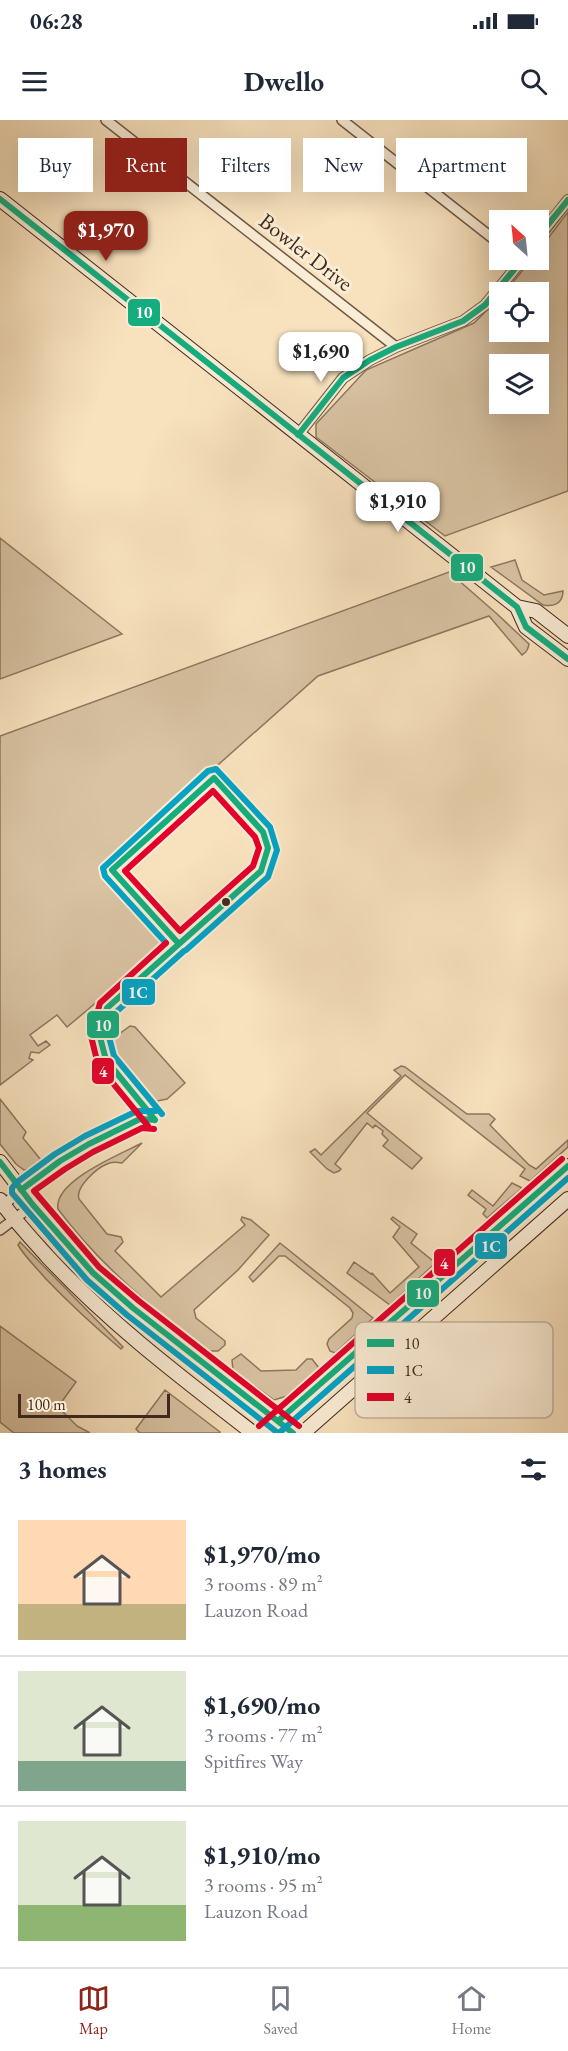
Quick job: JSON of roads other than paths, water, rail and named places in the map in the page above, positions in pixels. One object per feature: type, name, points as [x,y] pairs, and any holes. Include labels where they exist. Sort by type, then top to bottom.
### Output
[{"type":"main road","points":[[0,199],[517,607],[536,611],[568,636]]},
{"type":"main road","points":[[517,607],[526,627],[568,659]]},
{"type":"main road","points":[[0,1162],[33,1205],[101,1280],[133,1308],[293,1433]]},
{"type":"main road","points":[[391,1322],[568,1166]]},
{"type":"main road","points":[[429,1322],[568,1199]]},
{"type":"main road","points":[[1,1204],[95,1305],[179,1376],[254,1433]]},
{"type":"main road","points":[[265,1433],[355,1353]]},
{"type":"main road","points":[[303,1433],[355,1387]]},
{"type":"street","name":"Bowler Drive","points":[[106,120],[396,347]]},
{"type":"street","points":[[342,120],[489,235]]},
{"type":"street","points":[[549,224],[568,200]]},
{"type":"street","points":[[298,435],[342,378],[396,347],[463,321],[486,305],[513,270]]},
{"type":"street","points":[[1,1204],[21,1190]]},
{"type":"street","points":[[0,1230],[33,1205]]}]
